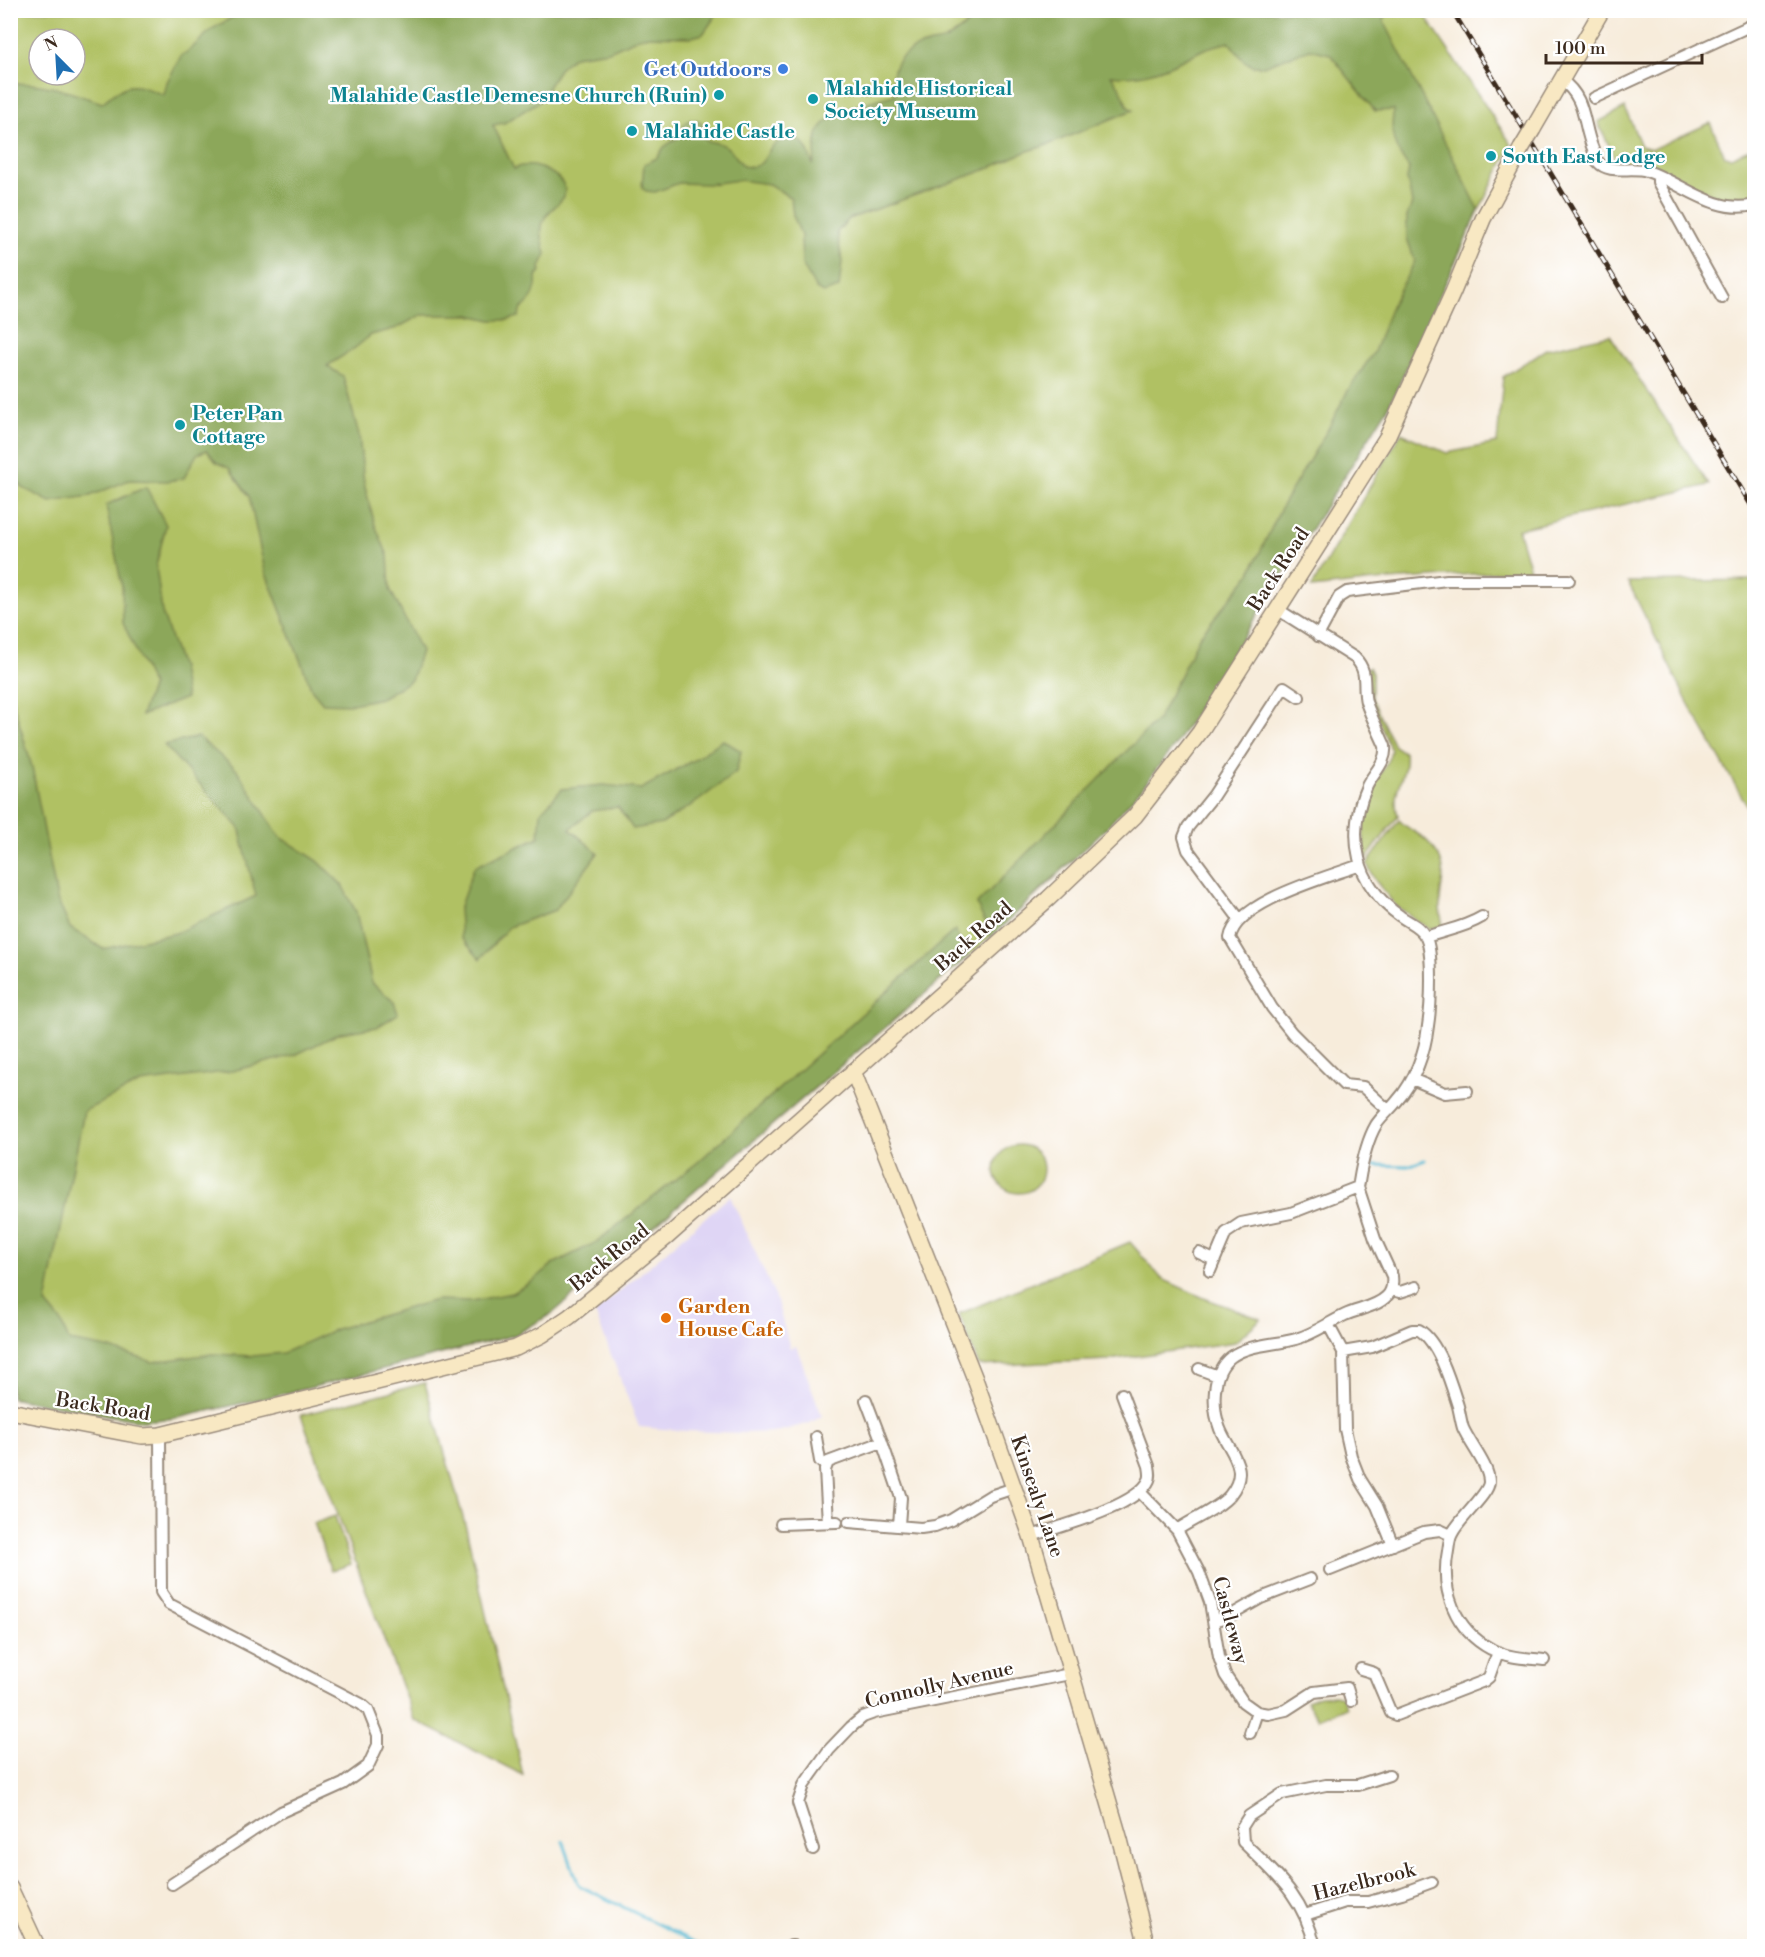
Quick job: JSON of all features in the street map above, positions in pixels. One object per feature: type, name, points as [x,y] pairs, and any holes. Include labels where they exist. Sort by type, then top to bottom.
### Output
[{"type":"street","name":"Back Road","points":[[10,1411],[142,1436],[160,1435],[516,1348],[542,1335],[569,1317],[647,1254],[1048,899],[1135,816],[1200,732],[1387,437],[1453,292],[1483,219],[1602,10]]},
{"type":"street","points":[[1594,98],[1755,24]]},
{"type":"street","points":[[1561,80],[1576,92],[1585,116],[1591,145],[1599,162],[1609,168],[1645,170],[1713,202],[1730,207],[1755,205]]},
{"type":"street","points":[[1658,176],[1658,182],[1722,298]]},
{"type":"street","points":[[1318,636],[1339,597],[1347,592],[1447,580],[1569,580]]},
{"type":"street","points":[[1177,1530],[1229,1497],[1239,1476],[1236,1459],[1219,1427],[1216,1397],[1218,1376],[1228,1358],[1239,1351],[1308,1335],[1345,1315],[1381,1301],[1391,1290],[1392,1276],[1375,1239],[1358,1187],[1369,1140],[1376,1125],[1398,1101],[1412,1079],[1428,1026],[1430,952],[1426,938],[1416,926],[1384,903],[1360,865],[1356,836],[1358,815],[1367,786],[1385,757],[1385,746],[1367,705],[1366,683],[1360,663],[1278,609]]},
{"type":"street","points":[[1240,920],[1188,850],[1184,837],[1188,827],[1213,796],[1284,687],[1299,697]]},
{"type":"street","points":[[1360,865],[1276,895],[1240,920],[1231,932],[1231,943],[1277,1016],[1307,1049],[1344,1085],[1363,1087],[1388,1110]]},
{"type":"street","points":[[1426,938],[1446,930],[1467,926],[1482,917]]},
{"type":"street","name":"Kinsealy Lane","points":[[853,1071],[975,1379],[1031,1536],[1120,1840],[1147,1947]]},
{"type":"street","points":[[1412,1079],[1444,1093],[1467,1091]]},
{"type":"street","points":[[1199,1253],[1212,1266],[1226,1233],[1241,1223],[1291,1213],[1358,1187]]},
{"type":"street","points":[[1391,1290],[1400,1292],[1416,1287]]},
{"type":"street","points":[[1328,1324],[1343,1352],[1346,1429],[1351,1456],[1360,1479],[1377,1506],[1393,1545]]},
{"type":"street","points":[[1343,1352],[1380,1344],[1412,1330],[1419,1330],[1432,1342],[1447,1375],[1463,1427],[1486,1471],[1489,1484],[1485,1493],[1464,1514],[1451,1535],[1445,1565],[1445,1584],[1449,1602],[1469,1632],[1490,1649],[1509,1657],[1544,1660]]},
{"type":"street","points":[[1199,1369],[1218,1376]]},
{"type":"street","points":[[1031,1536],[1125,1503],[1140,1492],[1151,1477],[1122,1394]]},
{"type":"street","points":[[866,1400],[901,1498],[899,1525]]},
{"type":"street","points":[[160,1435],[161,1592],[164,1598],[169,1604],[361,1704],[368,1710],[378,1735],[378,1745],[368,1766],[343,1784],[281,1812],[171,1884]]},
{"type":"street","points":[[816,1437],[820,1461],[826,1466]]},
{"type":"street","points":[[781,1524],[833,1522],[825,1470],[828,1462],[882,1442]]},
{"type":"street","points":[[849,1522],[921,1528],[935,1526],[951,1520],[990,1496],[1014,1488]]},
{"type":"street","name":"Castleway","points":[[1140,1492],[1177,1530],[1199,1572],[1210,1602],[1219,1657],[1225,1675],[1243,1702],[1257,1712]]},
{"type":"street","points":[[1330,1570],[1433,1530],[1451,1535]]},
{"type":"street","points":[[1213,1620],[1226,1618],[1261,1598],[1310,1578]]},
{"type":"street","points":[[1361,1670],[1374,1673],[1391,1713],[1396,1715],[1484,1682],[1489,1677],[1498,1652]]},
{"type":"street","name":"Connolly Avenue","points":[[813,1850],[798,1803],[804,1785],[829,1750],[863,1717],[1070,1674]]},
{"type":"street","points":[[1250,1733],[1257,1712],[1268,1714],[1286,1710],[1314,1692],[1347,1688],[1351,1701]]},
{"type":"street","name":"Hazelbrook","points":[[1315,1947],[1310,1924],[1299,1902],[1278,1874],[1243,1842],[1242,1827],[1249,1816],[1282,1794],[1326,1785],[1358,1785],[1372,1774],[1389,1775]]},
{"type":"street","name":"Hazelbrook","points":[[1305,1915],[1344,1902],[1368,1902],[1432,1882]]},
{"type":"street","points":[[10,1888],[38,1947]]},
{"type":"shaded area","points":[[730,1196],[776,1298],[790,1348],[796,1346],[822,1416],[810,1423],[776,1432],[686,1431],[639,1427],[595,1313]]},
{"type":"green space","name":"Malahide Castle","points":[[10,11],[1422,11],[1512,145],[1479,210],[1389,406],[1175,745],[1109,823],[1037,894],[961,963],[553,1313],[515,1335],[309,1388],[177,1418],[141,1421],[11,1398]]},
{"type":"green space","points":[[243,11],[719,11],[703,34],[692,37],[643,36],[609,51],[574,56],[559,69],[540,101],[504,123],[493,125],[514,169],[528,166],[550,172],[561,181],[565,193],[543,222],[542,234],[546,254],[540,267],[541,271],[536,276],[533,295],[520,310],[519,317],[508,320],[491,320],[470,315],[421,315],[397,328],[371,335],[327,366],[343,376],[359,435],[364,483],[375,525],[388,556],[390,589],[421,651],[411,680],[381,698],[352,704],[323,703],[312,690],[265,571],[249,496],[229,468],[216,462],[207,450],[197,454],[184,478],[168,481],[129,480],[90,496],[50,502],[23,488],[11,473],[11,84],[50,87],[102,103],[119,90],[132,86],[164,95],[167,82],[181,56],[212,29]]},
{"type":"green space","points":[[985,11],[1392,11],[1383,19],[1479,210],[1389,406],[1175,745],[1143,787],[1107,827],[991,937],[977,904],[1158,719],[1199,637],[1249,575],[1283,504],[1327,431],[1347,392],[1374,352],[1391,306],[1415,261],[1407,238],[1407,217],[1412,203],[1407,179],[1409,168],[1394,141],[1392,127],[1394,110],[1375,111],[1330,54],[1310,49],[1263,66],[1253,66],[1244,61],[1229,42],[1205,49],[1158,70],[1135,75],[1111,75],[1120,88],[1128,107],[1133,110],[985,170],[849,219],[837,232],[842,261],[839,288],[823,293],[816,289],[802,264],[801,235],[793,215],[791,198],[769,184],[739,180],[709,184],[679,183],[655,192],[646,191],[642,188],[644,164],[657,158],[664,147],[677,138],[684,124],[690,120],[698,120],[703,126],[702,135],[707,142],[724,145],[743,166],[759,165],[772,147],[780,141],[789,139],[802,142],[813,164],[817,135],[829,119],[851,108],[895,95],[893,76],[903,56],[918,47],[945,40]]},
{"type":"green space","points":[[1625,108],[1641,146],[1652,149],[1710,123],[1725,156],[1731,157],[1754,147],[1754,197],[1739,201],[1721,199],[1674,175],[1646,165],[1616,165],[1598,122]]},
{"type":"green space","points":[[1610,335],[1709,485],[1518,529],[1530,570],[1311,588],[1401,433],[1447,453],[1497,443],[1503,377],[1546,349]]},
{"type":"green space","points":[[146,487],[166,525],[156,566],[162,612],[181,668],[186,698],[141,716],[152,685],[123,623],[122,587],[106,505]]},
{"type":"green space","points":[[1754,580],[1754,818],[1687,701],[1628,582]]},
{"type":"green space","points":[[1369,667],[1372,674],[1372,699],[1394,746],[1405,753],[1405,762],[1396,797],[1398,816],[1366,859],[1363,819],[1367,799],[1391,750],[1370,701],[1367,668]]},
{"type":"green space","points":[[10,692],[32,767],[57,899],[70,928],[103,949],[176,933],[256,896],[239,827],[164,745],[198,737],[237,770],[279,836],[318,861],[342,885],[356,912],[372,983],[394,1002],[398,1014],[377,1027],[340,1033],[295,1055],[232,1071],[140,1083],[84,1111],[46,1303],[60,1320],[69,1341],[107,1348],[153,1362],[212,1354],[253,1356],[283,1353],[336,1329],[436,1300],[472,1301],[512,1293],[533,1281],[553,1264],[595,1243],[698,1162],[955,930],[967,957],[553,1313],[515,1335],[309,1388],[177,1418],[141,1421],[11,1398]]},
{"type":"green space","points":[[723,740],[741,751],[736,772],[698,801],[662,824],[633,829],[618,807],[592,811],[570,829],[598,853],[555,910],[509,927],[480,959],[461,938],[459,909],[474,867],[539,837],[541,812],[562,789],[603,785],[641,789],[692,761]]},
{"type":"green space","points":[[1399,820],[1425,840],[1441,860],[1443,875],[1440,907],[1443,926],[1429,929],[1395,905],[1375,880],[1367,864]]},
{"type":"green space","points":[[1014,1145],[1024,1145],[1036,1152],[1043,1164],[1043,1174],[1036,1186],[1024,1193],[1014,1193],[999,1182],[995,1174],[995,1164],[1006,1149]]},
{"type":"green space","points":[[1130,1242],[1162,1279],[1204,1298],[1261,1319],[1235,1342],[1109,1360],[979,1366],[959,1314]]},
{"type":"green space","points":[[425,1383],[466,1528],[523,1775],[414,1720],[301,1415]]},
{"type":"green space","points":[[335,1516],[351,1564],[331,1571],[314,1523]]},
{"type":"green space","points":[[1319,1696],[1342,1697],[1346,1707],[1318,1719],[1306,1701]]},
{"type":"waterway","points":[[1373,1165],[1408,1166],[1425,1160]]},
{"type":"waterway","points":[[563,1841],[578,1883],[582,1887],[703,1946]]},
{"type":"railway","points":[[1452,10],[1754,510]]},
{"type":"place","name":"Get Outdoors","points":[[783,69]]},
{"type":"place","name":"Malahide Castle Demesne Church (Ruin)","points":[[719,95]]},
{"type":"place","name":"Malahide Historical Society Museum","points":[[813,99]]},
{"type":"place","name":"Malahide Castle","points":[[632,131]]},
{"type":"place","name":"South East Lodge","points":[[1491,156]]},
{"type":"place","name":"Peter Pan Cottage","points":[[180,425]]},
{"type":"place","name":"Garden House Cafe","points":[[666,1318]]}]
